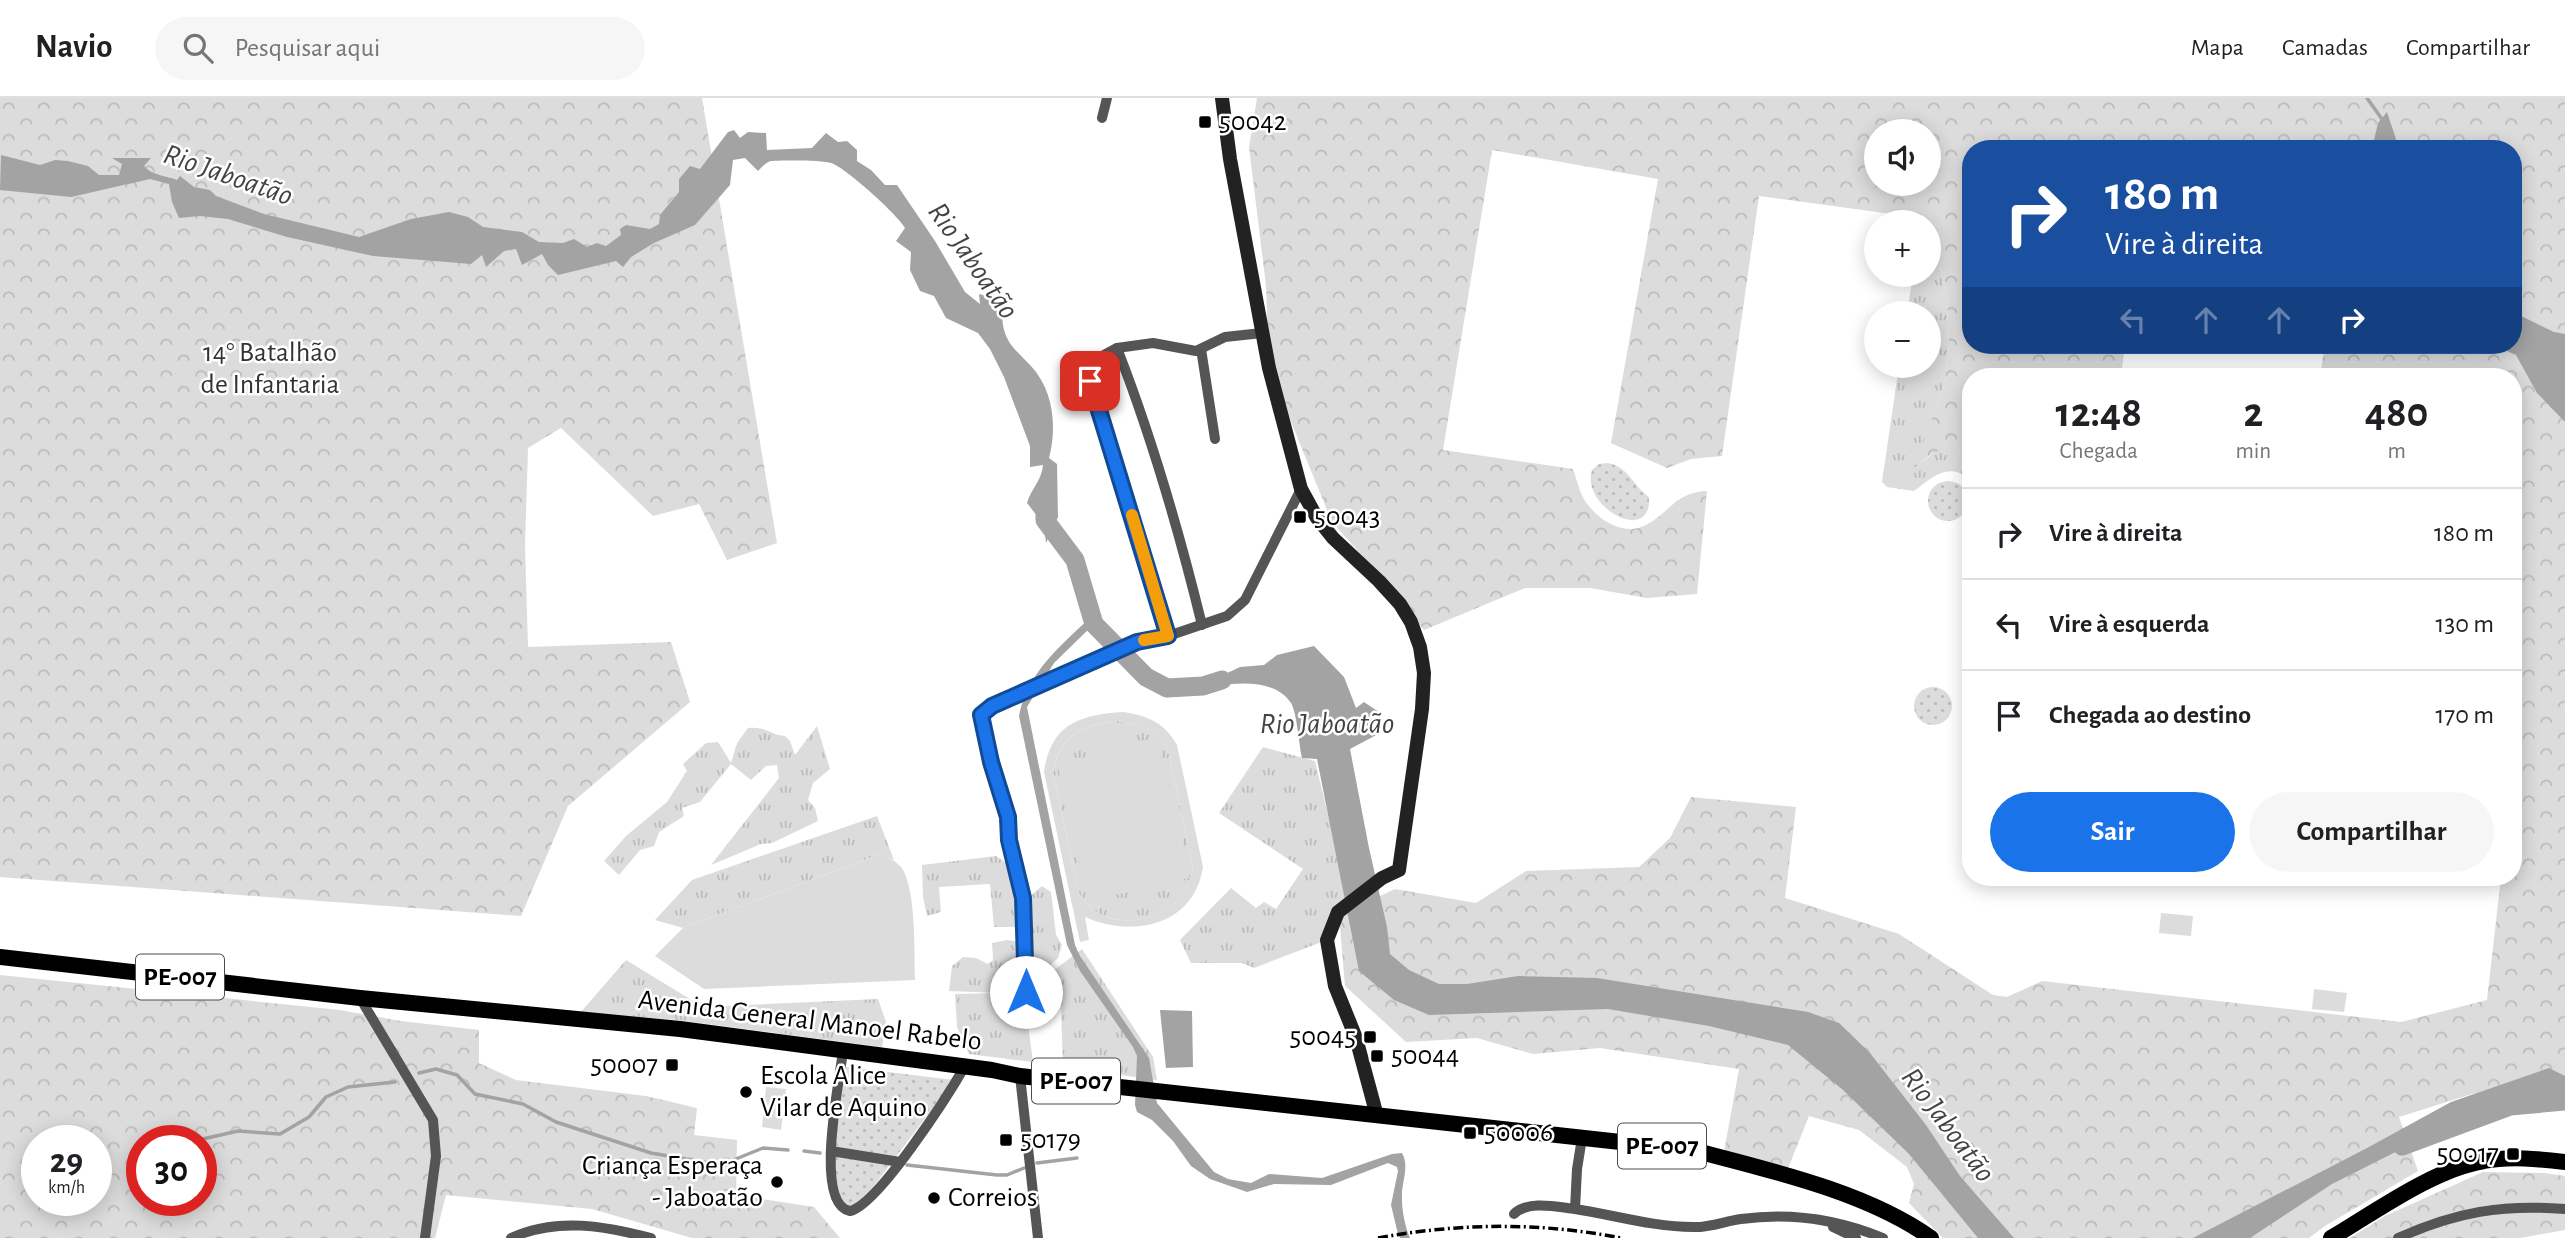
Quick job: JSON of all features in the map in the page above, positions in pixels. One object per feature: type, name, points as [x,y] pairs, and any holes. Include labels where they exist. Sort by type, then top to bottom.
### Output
[{"type":"main road","name":"Avenida General Manoel Rabelo","points":[[0,957],[360,998],[680,1029],[965,1066],[1020,1076],[1693,1150],[1763,1168],[1875,1205],[1931,1238]]},
{"type":"main road","points":[[2331,1238],[2450,1170],[2485,1161],[2528,1159],[2565,1162]]},
{"type":"street","points":[[1102,118],[1107,98]]},
{"type":"street","points":[[1222,98],[1230,159],[1269,368],[1301,489],[1317,518],[1333,538],[1380,580],[1400,604],[1411,622],[1420,647],[1424,673],[1422,709],[1399,870],[1381,878],[1338,912],[1327,940],[1335,986],[1356,1038],[1377,1116]]},
{"type":"street","points":[[1168,636],[1090,381],[1093,361],[1101,354],[1116,348],[1153,344],[1189,351],[1202,349],[1214,340],[1225,337],[1262,333]]},
{"type":"street","points":[[1116,348],[1146,428],[1202,625]]},
{"type":"street","points":[[1202,349],[1215,439]]},
{"type":"street","points":[[1026,992],[1023,898],[1009,840],[1008,817],[981,715],[992,706],[1137,642],[1168,636],[1227,616],[1245,600],[1301,489]]},
{"type":"street","points":[[360,998],[433,1120],[436,1156],[425,1238]]},
{"type":"street","points":[[843,1051],[830,1167],[839,1206],[850,1211],[860,1206],[900,1161],[938,1112],[965,1066]]},
{"type":"street","points":[[1020,1076],[1038,1238]]},
{"type":"street","points":[[1576,1209],[1577,1169],[1582,1138]]},
{"type":"street","points":[[831,1151],[900,1161]]},
{"type":"street","points":[[1514,1214],[1520,1209],[1533,1206],[1576,1209],[1694,1227],[1742,1219],[1800,1217],[1833,1221],[1883,1238]]},
{"type":"street","points":[[2398,1238],[2442,1220],[2474,1211],[2522,1207],[2565,1209]]},
{"type":"street","points":[[1800,1217],[1856,1238]]},
{"type":"street","points":[[512,1238],[544,1228],[572,1225],[600,1226],[652,1238]]},
{"type":"green space","name":"14° Batalhão de Infantaria","points":[[0,98],[702,98],[777,543],[727,560],[699,504],[653,516],[561,428],[528,448],[525,547],[528,647],[671,642],[690,702],[568,806],[521,916],[0,877]]},
{"type":"green space","points":[[1257,98],[2565,98],[2565,1079],[2472,1094],[2399,1117],[2418,1171],[2309,1238],[1943,1238],[1909,1203],[1914,1184],[1907,1167],[1859,1130],[1809,1116],[1787,1171],[1724,1152],[1739,1069],[1600,1048],[1533,1054],[1477,1038],[1406,1042],[1345,986],[1339,915],[1395,889],[1476,903],[1526,871],[1639,867],[1670,838],[1691,797],[1796,807],[1785,898],[1899,934],[1993,995],[2007,997],[2042,981],[2401,1022],[2487,1000],[2500,886],[2522,886],[2522,368],[2321,368],[2324,354],[2522,354],[2522,140],[1962,140],[1962,354],[2124,354],[2122,368],[1962,368],[1962,449],[1939,450],[1913,469],[1945,384],[1949,344],[1947,299],[1941,271],[1941,210],[1864,210],[1759,196],[1722,456],[1691,459],[1667,468],[1611,443],[1658,179],[1492,150],[1443,450],[1573,469],[1588,505],[1607,522],[1622,528],[1646,525],[1680,499],[1696,492],[1707,491],[1697,594],[1647,598],[1590,588],[1525,588],[1424,630],[1332,522],[1269,368],[1266,286],[1249,147]]},
{"type":"green space","points":[[1941,271],[1947,299],[1949,344],[1945,384],[1914,468],[1939,450],[1962,449],[1962,474],[1948,471],[1941,473],[1914,491],[1887,487],[1882,482],[1897,378],[1941,378],[1941,301],[1909,301],[1911,287],[1941,287]]},
{"type":"green space","points":[[1608,463],[1626,473],[1649,497],[1647,511],[1640,519],[1629,520],[1617,516],[1596,497],[1591,484],[1592,470],[1599,464]]},
{"type":"green space","points":[[1940,482],[1956,482],[1962,487],[1962,515],[1956,520],[1940,520],[1929,509],[1929,493]]},
{"type":"green space","points":[[1933,687],[1947,692],[1952,706],[1947,720],[1933,725],[1919,720],[1914,706],[1919,692]]},
{"type":"green space","points":[[1123,712],[1148,718],[1167,731],[1177,745],[1203,867],[1197,887],[1188,903],[1174,914],[1159,922],[1141,926],[1103,923],[1085,917],[1089,940],[1080,942],[1044,772],[1053,743],[1060,733],[1081,720]],"holes":[[[1117,721],[1139,725],[1157,734],[1167,746],[1193,866],[1190,881],[1183,894],[1172,905],[1160,913],[1130,920],[1100,914],[1080,896],[1053,774],[1060,750],[1074,734],[1093,725]]]},
{"type":"green space","points":[[1117,721],[1132,723],[1157,734],[1167,746],[1193,866],[1190,881],[1183,894],[1172,905],[1160,913],[1130,920],[1100,914],[1080,896],[1053,774],[1060,750],[1074,734],[1093,725]]},
{"type":"green space","points":[[1125,723],[1131,747],[1159,740],[1190,878],[1088,901],[1057,763],[1087,757],[1081,733]]},
{"type":"green space","points":[[817,726],[830,769],[813,783],[808,800],[815,808],[818,821],[772,843],[761,844],[711,865],[779,778],[777,765],[766,766],[751,780],[731,764],[700,802],[682,808],[684,816],[659,832],[654,846],[640,850],[619,875],[604,861],[626,836],[667,802],[687,771],[683,764],[706,743],[718,742],[731,763],[737,743],[748,728],[760,728],[785,736],[795,755]]},
{"type":"green space","points":[[1263,747],[1315,761],[1345,885],[1344,907],[1327,940],[1254,968],[1242,963],[1191,963],[1180,940],[1231,888],[1256,908],[1264,902],[1276,909],[1303,869],[1219,813]]},
{"type":"green space","points":[[877,816],[894,860],[880,854],[683,928],[655,920],[692,880]]},
{"type":"green space","points":[[880,854],[901,867],[909,885],[914,926],[915,980],[704,989],[655,956],[683,928]]},
{"type":"green space","points":[[996,856],[1009,865],[1018,927],[994,927],[990,884],[939,887],[941,912],[927,916],[923,897],[922,865]]},
{"type":"green space","points":[[1042,886],[1051,892],[1056,935],[1062,945],[1058,958],[1046,969],[1033,969],[1031,963],[1030,978],[1027,980],[1017,981],[1004,977],[1005,982],[1024,993],[1082,949],[1153,1057],[1157,1080],[1063,1067],[1058,989],[1024,994],[1033,1062],[969,1054],[957,1027],[955,994],[999,993],[949,991],[952,966],[963,957],[976,958],[988,964],[993,960],[992,943],[1007,940],[1021,942],[1030,958],[1027,899]]},
{"type":"green space","points":[[2161,913],[2193,916],[2191,936],[2159,933]]},
{"type":"green space","points":[[626,960],[703,1007],[878,999],[886,1022],[882,1047],[676,1020],[580,1013]]},
{"type":"green space","points":[[0,975],[340,1010],[401,1021],[479,1030],[479,1063],[516,1080],[646,1096],[697,1108],[694,1135],[737,1140],[736,1195],[814,1207],[840,1238],[692,1238],[592,1209],[446,1195],[435,1238],[0,1238]]},
{"type":"green space","points":[[2314,989],[2347,993],[2344,1012],[2312,1009]]},
{"type":"green space","points":[[839,1066],[954,1080],[858,1207],[843,1209],[830,1151]]},
{"type":"green space","points":[[766,1087],[786,1089],[781,1130],[762,1127]]},
{"type":"green space","points":[[2483,1172],[2565,1176],[2565,1230],[2520,1238],[2350,1238],[2385,1216]]},
{"type":"water","points":[[2387,112],[2396,140],[2374,140],[2378,123]]},
{"type":"water","points":[[734,130],[740,138],[748,132],[766,133],[767,150],[812,148],[826,133],[838,142],[847,141],[857,150],[857,161],[871,170],[885,185],[897,185],[965,292],[980,304],[979,294],[987,296],[992,309],[1002,311],[1006,337],[1039,376],[1052,410],[1053,434],[1049,458],[1057,464],[1058,517],[1046,543],[1044,525],[1027,503],[1043,465],[1030,467],[1030,446],[1004,377],[990,349],[978,333],[946,318],[934,296],[920,291],[910,270],[911,252],[896,241],[905,228],[901,222],[871,192],[831,163],[771,161],[758,171],[745,158],[733,160],[730,185],[695,225],[654,243],[631,257],[623,267],[616,261],[558,275],[542,254],[522,265],[516,249],[504,251],[486,267],[482,255],[471,264],[373,256],[287,237],[228,219],[200,216],[179,218],[172,202],[169,184],[150,179],[71,197],[0,190],[1,155],[40,165],[55,160],[68,161],[88,166],[99,175],[119,175],[122,164],[112,158],[151,158],[144,166],[155,173],[177,180],[180,176],[194,187],[210,190],[216,196],[264,214],[359,237],[411,219],[449,212],[468,217],[483,227],[522,232],[539,242],[563,243],[574,239],[587,247],[597,243],[606,246],[621,235],[620,229],[626,225],[650,229],[659,224],[660,215],[679,192],[679,179],[690,166],[700,169],[728,132]]},
{"type":"water","points":[[2522,316],[2554,332],[2565,334],[2565,422],[2537,393],[2514,354],[2522,354]]},
{"type":"water","points":[[1091,617],[1094,624],[1054,663],[1027,707],[1075,945],[1080,956],[1149,1058],[1157,1103],[1214,1172],[1228,1179],[1251,1183],[1269,1174],[1322,1178],[1402,1153],[1405,1164],[1403,1208],[1410,1238],[1400,1238],[1391,1205],[1397,1167],[1388,1163],[1331,1185],[1274,1184],[1247,1192],[1210,1179],[1191,1166],[1173,1141],[1152,1120],[1137,1112],[1137,1056],[1080,971],[1067,945],[1019,716],[1029,686],[1037,673]]},
{"type":"water","name":"Rio Jaboatão","points":[[1314,646],[1344,677],[1356,708],[1364,702],[1382,714],[1380,733],[1350,749],[1387,927],[1390,954],[1409,970],[1439,984],[1467,984],[1518,976],[1597,978],[1808,1012],[1839,1023],[1870,1053],[1926,1125],[1960,1176],[2014,1238],[1978,1238],[1909,1154],[1843,1090],[1788,1045],[1709,1026],[1608,1009],[1429,1015],[1394,1000],[1359,971],[1317,759],[1302,758],[1291,703],[1272,688],[1260,685],[1234,684],[1196,688],[1240,667],[1264,665],[1277,655]]},
{"type":"water","points":[[1160,1010],[1192,1011],[1193,1067],[1166,1068]]},
{"type":"water","points":[[2549,1068],[2565,1076],[2565,1105],[2481,1109],[2332,1184],[2250,1238],[2193,1238],[2451,1102]]},
{"type":"waterway","points":[[2367,98],[2384,122]]},
{"type":"waterway","name":"Rio Jaboatão","points":[[1045,506],[1045,520],[1075,560],[1094,624],[1146,677],[1167,688],[1203,686],[1222,680]]},
{"type":"waterway","points":[[419,1073],[436,1069],[457,1075],[475,1094],[523,1104],[556,1122],[651,1153],[721,1165],[763,1148],[788,1150]]},
{"type":"waterway","points":[[217,1136],[238,1131],[280,1134],[309,1117],[326,1097],[348,1087],[395,1082]]},
{"type":"waterway","name":"Rio Jaboatão","points":[[2402,1146],[2510,1106],[2565,1101]]},
{"type":"waterway","points":[[804,1151],[820,1153]]},
{"type":"waterway","points":[[1037,1163],[1077,1158]]},
{"type":"waterway","points":[[907,1165],[997,1175],[1007,1175],[1024,1168]]},
{"type":"railway","points":[[1378,1238],[1439,1229],[1500,1226],[1560,1229],[1621,1238]]},
{"type":"slow traffic","points":[[1132,515],[1168,636],[1144,640]]},
{"type":"place","name":"50042","points":[[1205,122]]},
{"type":"place","name":"50043","points":[[1300,517]]},
{"type":"place","name":"50045","points":[[1370,1037]]},
{"type":"place","name":"50044","points":[[1377,1056]]},
{"type":"place","name":"50007","points":[[672,1065]]},
{"type":"place","name":"Escola Alice Vilar de Aquino","points":[[746,1092]]},
{"type":"place","name":"50006","points":[[1470,1133]]},
{"type":"place","name":"50179","points":[[1006,1140]]},
{"type":"place","name":"50017","points":[[2513,1154]]},
{"type":"place","name":"Criança Esperaça - Jaboatão","points":[[777,1182]]},
{"type":"place","name":"Correios","points":[[934,1198]]},
{"type":"route","points":[[1026,992],[1026,912],[1009,840],[1008,817],[991,762],[981,715],[992,706],[1137,642],[1168,636],[1090,381]]}]
